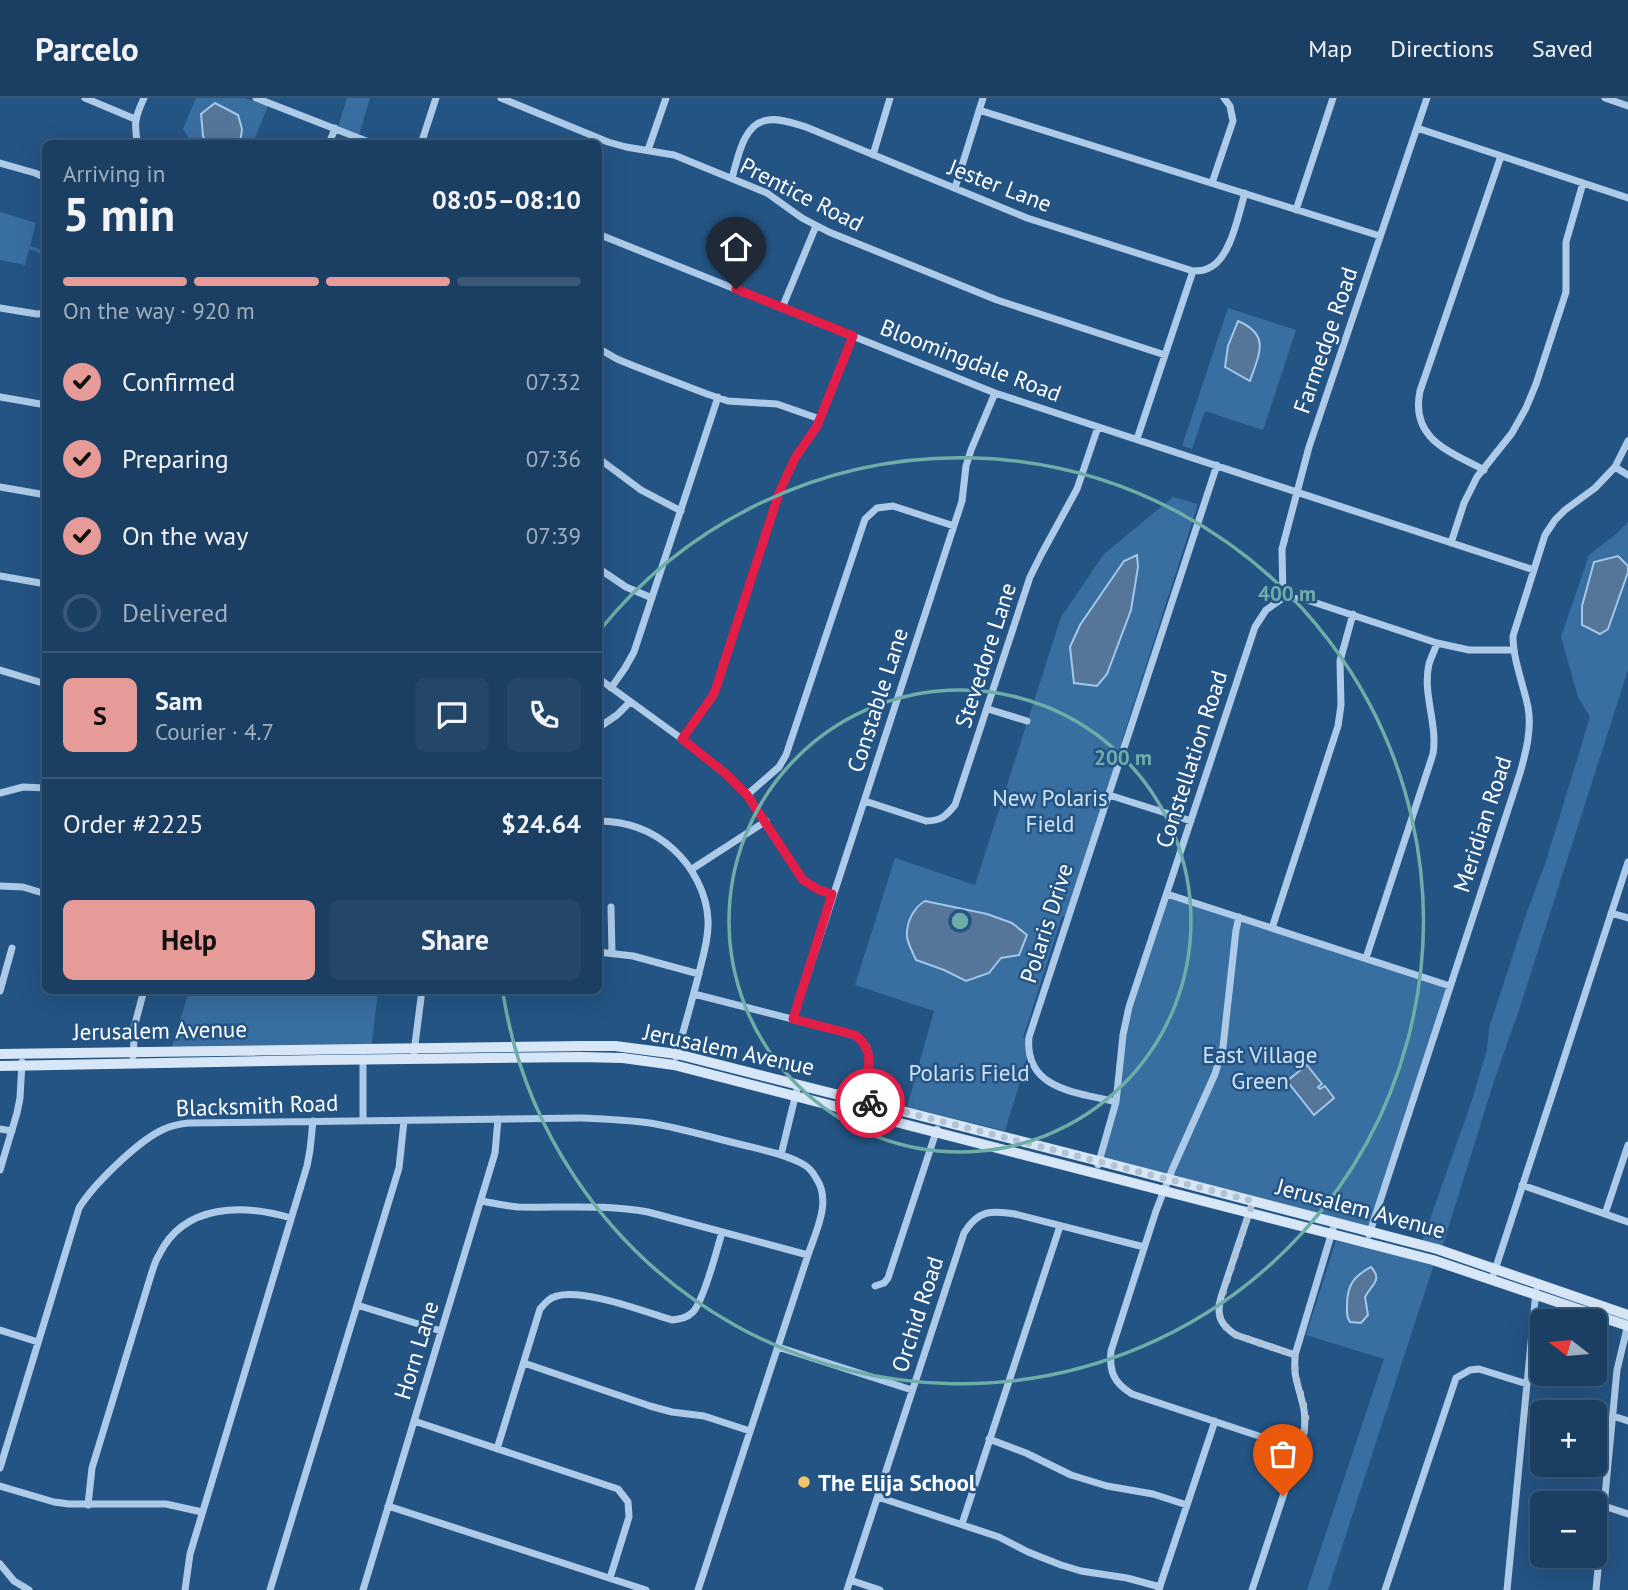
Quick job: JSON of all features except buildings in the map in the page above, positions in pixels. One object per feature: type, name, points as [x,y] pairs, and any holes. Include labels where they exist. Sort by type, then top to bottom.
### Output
[{"type":"main road","name":"Jerusalem Avenue","points":[[0,1054],[322,1060],[363,1055],[522,1053],[676,1059],[1369,1237],[1433,1260],[1493,1275],[1628,1326]]},
{"type":"main road","name":"Jerusalem Avenue","points":[[0,1066],[133,1058]]},
{"type":"main road","name":"Jerusalem Avenue","points":[[1536,1290],[1628,1315]]},
{"type":"street","points":[[85,98],[135,119]]},
{"type":"street","points":[[138,140],[135,119],[144,98]]},
{"type":"street","points":[[256,98],[364,140]]},
{"type":"street","points":[[422,140],[436,98]]},
{"type":"street","name":"Prentice Road","points":[[501,98],[608,142],[674,155],[732,178],[767,193],[816,226],[997,300],[1165,355]]},
{"type":"street","points":[[648,150],[666,98]]},
{"type":"street","points":[[873,155],[890,98]]},
{"type":"street","points":[[955,188],[983,98]]},
{"type":"street","points":[[1212,183],[1233,121],[1230,106],[1224,98]]},
{"type":"street","points":[[1296,209],[1334,98]]},
{"type":"street","name":"Farmedge Road","points":[[1283,598],[1282,549],[1309,447],[1427,98]]},
{"type":"street","points":[[1605,98],[1628,106]]},
{"type":"street","points":[[979,110],[1380,236]]},
{"type":"street","name":"Jester Lane","points":[[732,178],[749,131],[758,123],[778,120],[806,127],[1027,218],[1193,271]]},
{"type":"street","points":[[330,140],[335,128]]},
{"type":"street","points":[[1417,128],[1628,198]]},
{"type":"street","points":[[1484,470],[1434,441],[1422,425],[1417,405],[1501,156]]},
{"type":"street","points":[[0,163],[42,176]]},
{"type":"street","points":[[1451,542],[1464,503],[1477,477],[1512,433],[1536,384],[1566,292],[1566,242],[1583,183]]},
{"type":"street","points":[[1137,439],[1193,271],[1209,268],[1224,255],[1245,194]]},
{"type":"street","points":[[782,308],[816,226]]},
{"type":"street","name":"Bloomingdale Road","points":[[602,236],[995,393],[1534,570]]},
{"type":"street","points":[[0,308],[42,313]]},
{"type":"street","points":[[682,739],[716,688],[779,493],[795,458],[817,426],[853,336]]},
{"type":"street","points":[[602,350],[634,366],[719,397],[777,404],[820,419]]},
{"type":"street","name":"Constable Lane","points":[[793,1019],[962,501],[966,466],[971,450],[995,393]]},
{"type":"street","points":[[0,397],[42,404]]},
{"type":"street","points":[[611,688],[634,652],[719,397]]},
{"type":"street","name":"Stevedore Lane","points":[[864,801],[926,821],[943,818],[956,806],[1030,577],[1077,489],[1098,427]]},
{"type":"street","name":"Meridian Road","points":[[1369,1237],[1527,748],[1529,710],[1513,650],[1513,636],[1545,535],[1555,520],[1595,488],[1615,467],[1628,441]]},
{"type":"street","points":[[602,461],[641,490],[681,511]]},
{"type":"street","name":"Polaris Drive","points":[[1116,1102],[1058,1087],[1047,1081],[1032,1064],[1029,1037],[1217,466]]},
{"type":"street","points":[[1615,467],[1628,475]]},
{"type":"street","points":[[0,487],[42,494]]},
{"type":"street","points":[[747,795],[779,767],[786,755],[864,519],[877,508],[893,506],[954,526]]},
{"type":"street","points":[[602,571],[626,587],[652,598]]},
{"type":"street","points":[[0,576],[42,583]]},
{"type":"street","points":[[1283,598],[1304,598],[1437,643],[1469,650],[1513,650]]},
{"type":"street","name":"Constellation Road","points":[[1098,1167],[1116,1102],[1122,1035],[1129,1007],[1255,626],[1266,610],[1283,598]]},
{"type":"street","points":[[1272,928],[1338,726],[1341,705],[1340,660],[1353,614]]},
{"type":"street","points":[[1366,958],[1433,754],[1434,724],[1427,684],[1429,665],[1437,643]]},
{"type":"street","points":[[0,670],[42,683]]},
{"type":"street","points":[[602,681],[725,773],[747,795],[766,821],[803,880],[832,894]]},
{"type":"street","points":[[602,725],[630,702]]},
{"type":"street","points":[[988,709],[1027,721]]},
{"type":"street","points":[[0,793],[23,787],[42,788]]},
{"type":"street","points":[[1109,794],[1191,821]]},
{"type":"street","points":[[602,821],[633,825],[671,847],[692,869],[705,901],[708,920],[704,952],[676,1059]]},
{"type":"street","points":[[692,869],[766,821]]},
{"type":"street","points":[[1493,1275],[1628,862]]},
{"type":"street","points":[[0,886],[23,887],[42,893]]},
{"type":"street","points":[[1167,894],[1450,986]]},
{"type":"street","points":[[611,907],[612,953]]},
{"type":"street","points":[[1611,913],[1628,918]]},
{"type":"street","points":[[1239,917],[1223,1047],[1215,1074],[1156,1211],[1111,1351],[1110,1362],[1114,1377],[1121,1387],[1132,1394],[1298,1449]]},
{"type":"street","points":[[0,991],[12,948]]},
{"type":"street","points":[[602,952],[633,956],[699,974]]},
{"type":"street","points":[[133,1058],[135,1024],[143,994]]},
{"type":"street","points":[[414,1054],[422,994]]},
{"type":"street","points":[[694,994],[855,1035],[862,1040],[869,1055],[857,1105]]},
{"type":"street","points":[[0,1170],[20,1098],[23,1053]]},
{"type":"street","points":[[363,1055],[363,1121]]},
{"type":"street","points":[[698,1590],[823,1209],[822,1191],[817,1179],[801,1163],[781,1155],[797,1090]]},
{"type":"street","name":"Blacksmith Road","points":[[0,1468],[79,1208],[94,1188],[142,1143],[164,1129],[188,1123],[580,1118],[649,1123],[781,1155]]},
{"type":"street","name":"Horn Lane","points":[[363,1590],[495,1153],[498,1119]]},
{"type":"street","points":[[186,1590],[190,1553],[291,1218],[310,1150],[313,1121]]},
{"type":"street","points":[[270,1590],[400,1164],[404,1121]]},
{"type":"street","points":[[875,1286],[884,1283],[888,1278],[937,1126]]},
{"type":"street","points":[[0,1129],[12,1131]]},
{"type":"street","points":[[1605,1214],[1628,1145]]},
{"type":"street","points":[[1522,1185],[1628,1222]]},
{"type":"street","points":[[481,1201],[516,1207],[629,1208],[808,1255]]},
{"type":"street","points":[[1251,1206],[1218,1308],[1220,1320],[1236,1335],[1295,1355]]},
{"type":"street","points":[[88,1505],[92,1468],[150,1275],[164,1246],[184,1225],[213,1212],[262,1211],[291,1218]]},
{"type":"street","name":"Orchid Road","points":[[847,1590],[969,1224],[980,1216],[997,1211],[1144,1247]]},
{"type":"street","points":[[962,1524],[1060,1226]]},
{"type":"street","points":[[1252,1590],[1304,1433],[1306,1419],[1295,1375],[1295,1355],[1334,1228]]},
{"type":"street","points":[[497,1448],[540,1309],[547,1301],[569,1294],[601,1298],[672,1320],[680,1320],[695,1311],[701,1299],[722,1232]]},
{"type":"street","points":[[1507,1590],[1536,1290]]},
{"type":"street","points":[[357,1305],[441,1331]]},
{"type":"street","points":[[1606,1491],[1617,1370],[1628,1326]]},
{"type":"street","points":[[0,1330],[38,1342]]},
{"type":"street","points":[[778,1347],[912,1390]]},
{"type":"street","points":[[524,1363],[650,1406],[704,1416],[750,1431]]},
{"type":"street","points":[[1385,1590],[1456,1378],[1470,1370],[1479,1369],[1527,1384]]},
{"type":"street","points":[[1613,1416],[1628,1421]]},
{"type":"street","points":[[414,1421],[610,1485],[622,1493],[628,1502],[629,1517],[610,1578]]},
{"type":"street","points":[[878,1497],[999,1537],[1061,1565],[1127,1578],[1159,1589],[1215,1421]]},
{"type":"street","points":[[989,1439],[1071,1475],[1107,1486],[1153,1494],[1187,1505]]},
{"type":"street","points":[[0,1486],[54,1502],[88,1505],[166,1504],[202,1512]]},
{"type":"street","points":[[388,1506],[646,1590]]},
{"type":"street","points":[[1607,1507],[1628,1514]]},
{"type":"street","points":[[0,1564],[14,1581],[29,1590]]},
{"type":"street","points":[[1596,1590],[1598,1568]]},
{"type":"street","points":[[850,1580],[880,1590]]},
{"type":"green space","points":[[196,98],[245,98],[268,106],[254,140],[190,140],[183,129]]},
{"type":"green space","points":[[347,98],[370,98],[358,138],[337,130]]},
{"type":"green space","points":[[0,212],[36,223],[30,246],[42,250],[42,254],[29,249],[25,265],[0,260]]},
{"type":"green space","points":[[1228,308],[1296,330],[1263,430],[1205,411],[1192,449],[1182,446]]},
{"type":"green space","points":[[1173,497],[1198,504],[1067,917],[1062,916],[1023,1038],[1029,1040],[1029,1052],[1005,1131],[907,1107],[934,1011],[855,985],[895,858],[975,885],[1061,617],[1104,554]]},
{"type":"green space","points":[[1628,522],[1628,670],[1442,1248],[1422,1242],[1470,1106],[1487,1050],[1489,1028],[1546,861],[1590,717],[1578,697],[1561,637],[1589,555]]},
{"type":"green space","name":"East Village Green","points":[[1169,893],[1450,986],[1369,1237],[1099,1166],[1122,1082],[1123,1035]]},
{"type":"green space","points":[[188,994],[378,994],[371,1051],[170,1053]]},
{"type":"green space","points":[[1336,1241],[1434,1264],[1328,1590],[1307,1590],[1384,1359],[1306,1335]]},
{"type":"shaded area","points":[[215,103],[238,115],[242,129],[240,140],[205,140],[201,114]]},
{"type":"shaded area","points":[[1238,321],[1255,332],[1259,339],[1259,354],[1250,381],[1225,367],[1228,346]]},
{"type":"shaded area","points":[[1137,555],[1138,567],[1131,610],[1107,674],[1097,686],[1074,683],[1070,647],[1080,625],[1124,561]]},
{"type":"shaded area","points":[[1618,556],[1628,566],[1628,572],[1608,629],[1600,634],[1582,625],[1582,606],[1594,562]]},
{"type":"shaded area","points":[[925,901],[987,914],[1012,923],[1027,935],[1019,955],[1001,958],[989,973],[966,981],[916,960],[907,932],[911,916]]},
{"type":"shaded area","points":[[1307,1065],[1322,1084],[1318,1087],[1320,1089],[1325,1086],[1334,1098],[1314,1115],[1287,1081]]},
{"type":"shaded area","points":[[1371,1267],[1376,1279],[1365,1297],[1368,1315],[1361,1323],[1350,1322],[1347,1298],[1350,1287],[1360,1274]]},
{"type":"way so far","points":[[870,1103],[1253,1201],[1218,1308],[1220,1320],[1236,1335],[1295,1355],[1295,1375],[1306,1419],[1283,1496]]},
{"type":"place","name":"The Elija School","points":[[804,1482]]},
{"type":"route","points":[[736,289],[853,336],[817,426],[795,458],[779,493],[716,688],[682,739],[725,773],[747,795],[803,880],[832,894],[793,1019],[855,1035],[862,1040],[869,1055],[859,1100],[870,1103]]},
{"type":"park label","name":"New Polaris Field","points":[[1050,810]]},
{"type":"park label","name":"Polaris Field","points":[[969,1072]]}]
